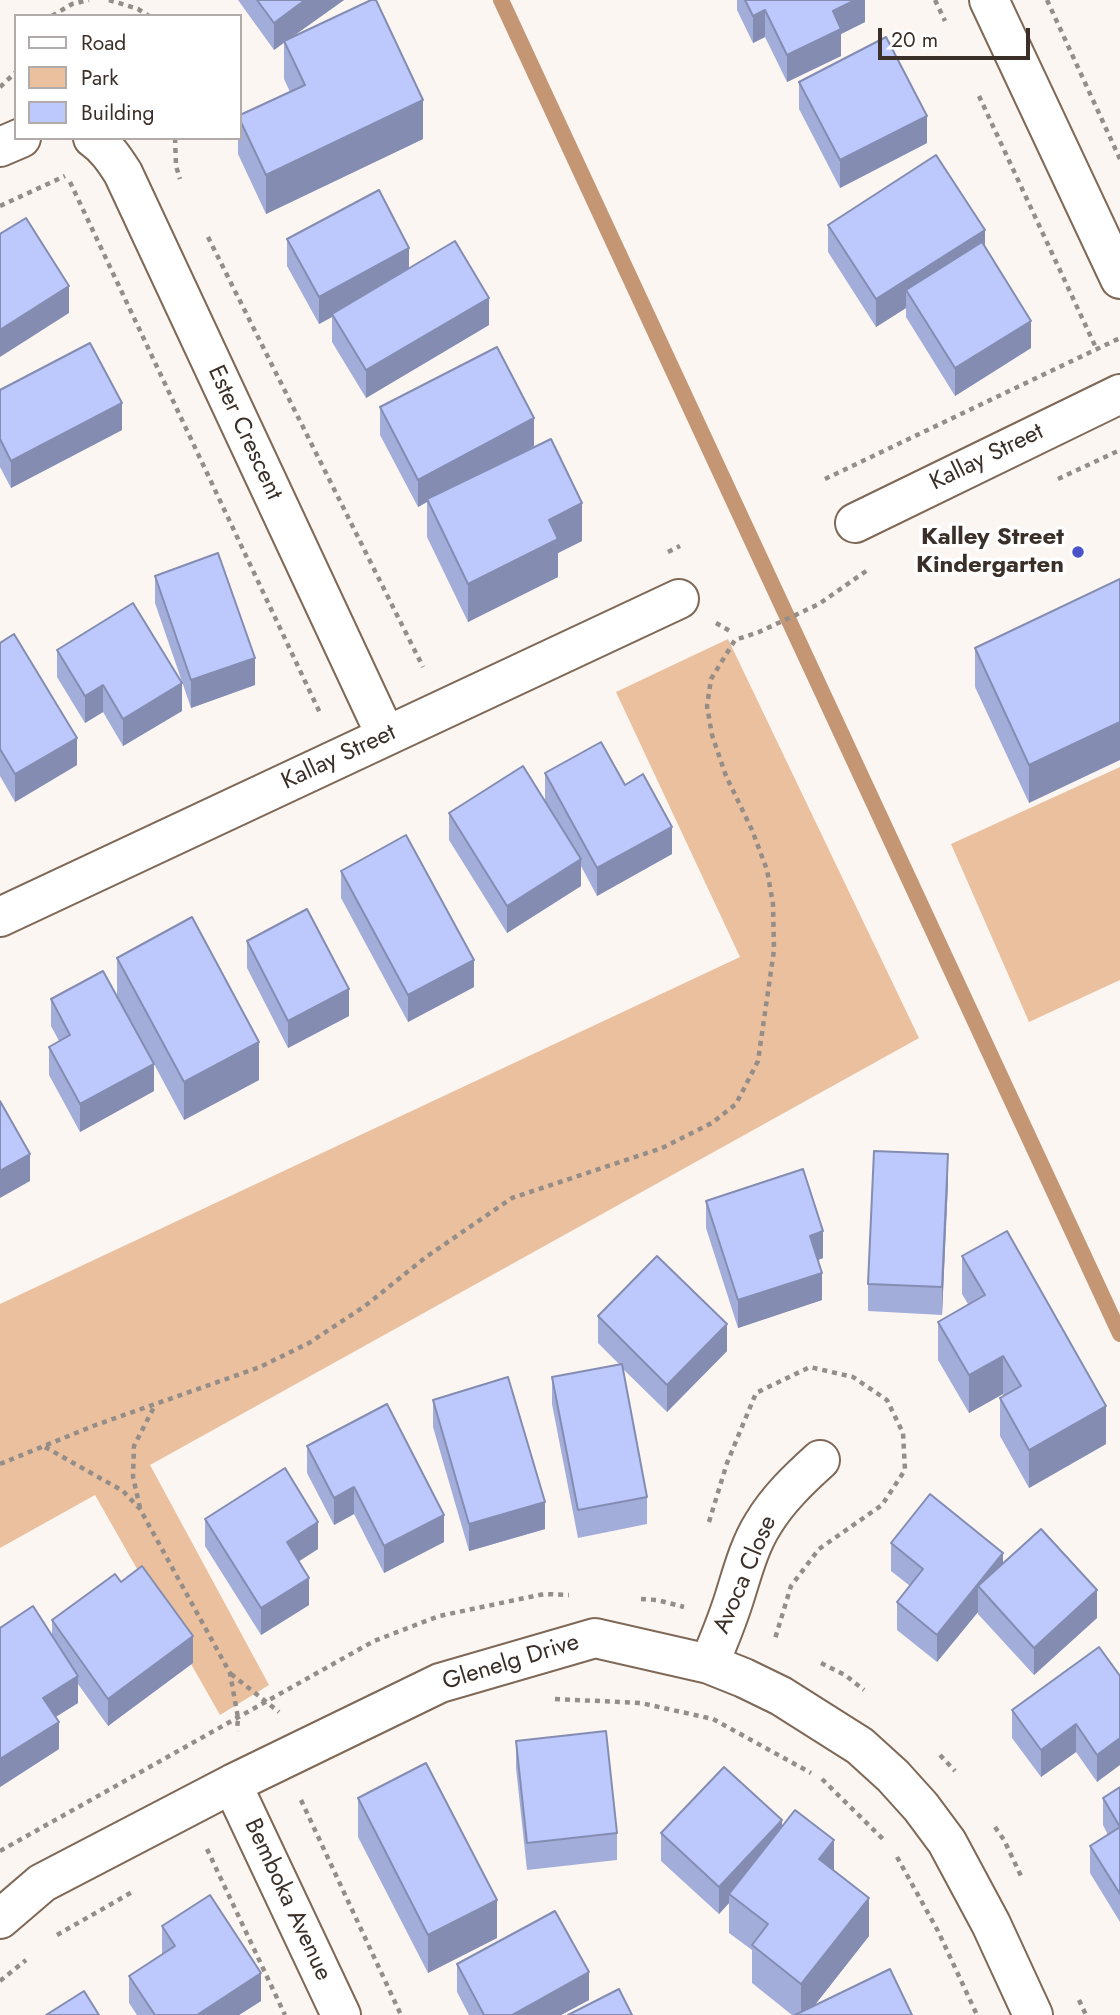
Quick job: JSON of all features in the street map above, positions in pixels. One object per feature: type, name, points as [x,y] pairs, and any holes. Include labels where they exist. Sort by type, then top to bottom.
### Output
[{"type":"street","points":[[989,0],[1120,279]]},
{"type":"street","points":[[0,147],[16,140]]},
{"type":"street","name":"Ester Crescent","points":[[96,140],[111,155],[123,173],[386,736]]},
{"type":"street","name":"Kallay Street","points":[[855,523],[1120,394]]},
{"type":"street","name":"Kallay Street","points":[[0,917],[679,599]]},
{"type":"street","name":"Avoca Close","points":[[709,1664],[761,1526],[793,1484],[820,1460]]},
{"type":"street","name":"Glenelg Drive","points":[[0,1919],[42,1883],[232,1784],[440,1683],[595,1639],[709,1664],[744,1678],[781,1696],[860,1746],[893,1776],[947,1842],[991,1924],[1033,2015]]},
{"type":"street","name":"Bemboka Avenue","points":[[232,1784],[341,2015]]},
{"type":"path","points":[[55,14],[72,4],[89,0]]},
{"type":"path","points":[[109,0],[146,14]]},
{"type":"path","points":[[935,0],[947,25]]},
{"type":"path","points":[[1047,0],[1120,159]]},
{"type":"path","points":[[0,87],[14,74]]},
{"type":"path","points":[[975,88],[1097,350]]},
{"type":"path","points":[[175,140],[176,166],[182,186]]},
{"type":"path","points":[[67,175],[320,713]]},
{"type":"path","points":[[207,235],[423,668]]},
{"type":"path","points":[[825,479],[1120,338]]},
{"type":"path","points":[[659,557],[680,546]]},
{"type":"path","points":[[0,1464],[93,1426],[260,1367],[309,1343],[365,1306],[426,1256],[512,1198],[662,1148],[712,1123],[736,1104],[758,1061],[774,950],[773,904],[767,870],[752,830],[726,776],[712,735],[706,706],[711,679],[735,640],[759,632],[819,604],[870,569]]},
{"type":"path","points":[[140,1509],[133,1476],[134,1446],[154,1406]]},
{"type":"path","points":[[45,1447],[123,1491],[140,1509],[230,1673],[320,1741]]},
{"type":"path","points":[[0,1851],[374,1641],[439,1616],[544,1594],[582,1596]]},
{"type":"path","points":[[632,1598],[657,1600],[727,1620],[786,1647]]},
{"type":"path","points":[[810,1658],[845,1675],[866,1692]]},
{"type":"path","points":[[553,1699],[641,1703],[713,1719],[821,1779],[892,1847],[938,1931],[977,2015]]},
{"type":"path","points":[[938,1754],[957,1773]]},
{"type":"path","points":[[312,1793],[300,1799],[401,2015]]},
{"type":"path","points":[[988,1818],[1004,1840],[1027,1887]]},
{"type":"path","points":[[251,1824],[207,1849],[285,2015]]},
{"type":"path","points":[[53,1937],[136,1890]]},
{"type":"path","points":[[0,1981],[32,1955]]},
{"type":"path","points":[[1075,1992],[1086,2015]]},
{"type":"green space","points":[[728,639],[919,1038],[150,1465],[269,1685],[220,1715],[95,1495],[0,1548],[0,1304],[740,957],[616,692]]},
{"type":"green space","points":[[1120,767],[1120,980],[1029,1022],[951,844]]},
{"type":"building","points":[[257,0],[305,0],[274,23]]},
{"type":"building","points":[[376,0],[423,100],[266,175],[242,124],[242,114],[305,85],[284,41]]},
{"type":"building","points":[[745,0],[855,0],[833,11],[841,29],[787,55],[765,10],[753,16]]},
{"type":"building","points":[[886,37],[927,116],[840,160],[799,82]]},
{"type":"building","points":[[936,155],[985,230],[876,299],[828,225]]},
{"type":"building","points":[[379,190],[409,248],[319,297],[287,239]]},
{"type":"building","points":[[26,218],[69,286],[0,330],[0,234]]},
{"type":"building","points":[[455,241],[489,298],[366,370],[332,314]]},
{"type":"building","points":[[982,242],[1031,321],[955,368],[906,290]]},
{"type":"building","points":[[90,343],[122,403],[11,461],[0,439],[0,390]]},
{"type":"building","points":[[497,347],[534,418],[418,480],[380,407]]},
{"type":"building","points":[[551,439],[582,503],[549,520],[558,539],[468,584],[427,499]]},
{"type":"building","points":[[218,553],[255,658],[191,680],[155,576]]},
{"type":"building","points":[[1120,579],[1120,722],[1029,765],[975,648]]},
{"type":"building","points":[[133,603],[182,683],[123,719],[103,685],[85,696],[57,650]]},
{"type":"building","points":[[14,634],[77,738],[15,774],[0,749],[0,643]]},
{"type":"building","points":[[601,742],[625,785],[643,774],[672,827],[597,868],[545,773]]},
{"type":"building","points":[[523,766],[581,859],[507,906],[449,813]]},
{"type":"building","points":[[406,835],[474,960],[408,995],[341,871]]},
{"type":"building","points":[[307,909],[349,989],[288,1021],[247,941]]},
{"type":"building","points":[[192,917],[259,1042],[184,1082],[117,958]]},
{"type":"building","points":[[103,971],[154,1064],[80,1104],[49,1047],[70,1035],[51,999]]},
{"type":"building","points":[[0,1101],[30,1154],[0,1171]]},
{"type":"building","points":[[874,1151],[948,1154],[942,1287],[868,1284]]},
{"type":"building","points":[[803,1169],[823,1231],[810,1236],[822,1273],[738,1300],[706,1201]]},
{"type":"building","points":[[1007,1231],[1106,1406],[1029,1450],[1000,1398],[1021,1386],[1003,1356],[969,1375],[938,1322],[985,1295],[962,1256]]},
{"type":"building","points":[[657,1256],[727,1324],[667,1385],[598,1316]]},
{"type":"building","points":[[622,1364],[647,1497],[578,1510],[552,1377]]},
{"type":"building","points":[[508,1377],[545,1502],[469,1524],[433,1400]]},
{"type":"building","points":[[387,1404],[444,1515],[384,1546],[354,1487],[334,1498],[307,1446]]},
{"type":"building","points":[[285,1468],[318,1522],[287,1542],[309,1578],[261,1608],[205,1519]]},
{"type":"building","points":[[930,1494],[1003,1553],[937,1635],[897,1602],[923,1569],[891,1543]]},
{"type":"building","points":[[1041,1529],[1097,1590],[1034,1648],[978,1586]]},
{"type":"building","points":[[142,1566],[193,1636],[108,1699],[52,1620],[115,1574],[121,1582]]},
{"type":"building","points":[[33,1606],[78,1676],[43,1698],[59,1722],[0,1759],[0,1628]]},
{"type":"building","points":[[1099,1647],[1120,1676],[1120,1738],[1097,1755],[1076,1724],[1041,1750],[1012,1710]]},
{"type":"building","points":[[606,1731],[617,1833],[527,1843],[516,1741]]},
{"type":"building","points":[[426,1763],[497,1900],[428,1935],[358,1798]]},
{"type":"building","points":[[724,1767],[782,1820],[719,1887],[661,1833]]},
{"type":"building","points":[[1120,1787],[1120,1827],[1103,1798]]},
{"type":"building","points":[[795,1810],[834,1840],[819,1859],[869,1898],[801,1984],[752,1945],[768,1924],[729,1894]]},
{"type":"building","points":[[1120,1827],[1120,1894],[1090,1846]]},
{"type":"building","points":[[210,1895],[261,1973],[197,2015],[155,2015],[129,1976],[175,1946],[162,1926]]},
{"type":"building","points":[[555,1911],[589,1972],[512,2015],[484,2015],[457,1964]]},
{"type":"building","points":[[890,1969],[912,2015],[795,2015]]},
{"type":"building","points":[[619,1989],[632,2015],[568,2015]]},
{"type":"building","points":[[84,1991],[99,2015],[46,2015]]},
{"type":"waterway","points":[[501,0],[1120,1334]]},
{"type":"place","name":"Kalley Street Kindergarten","points":[[1078,552]]}]
